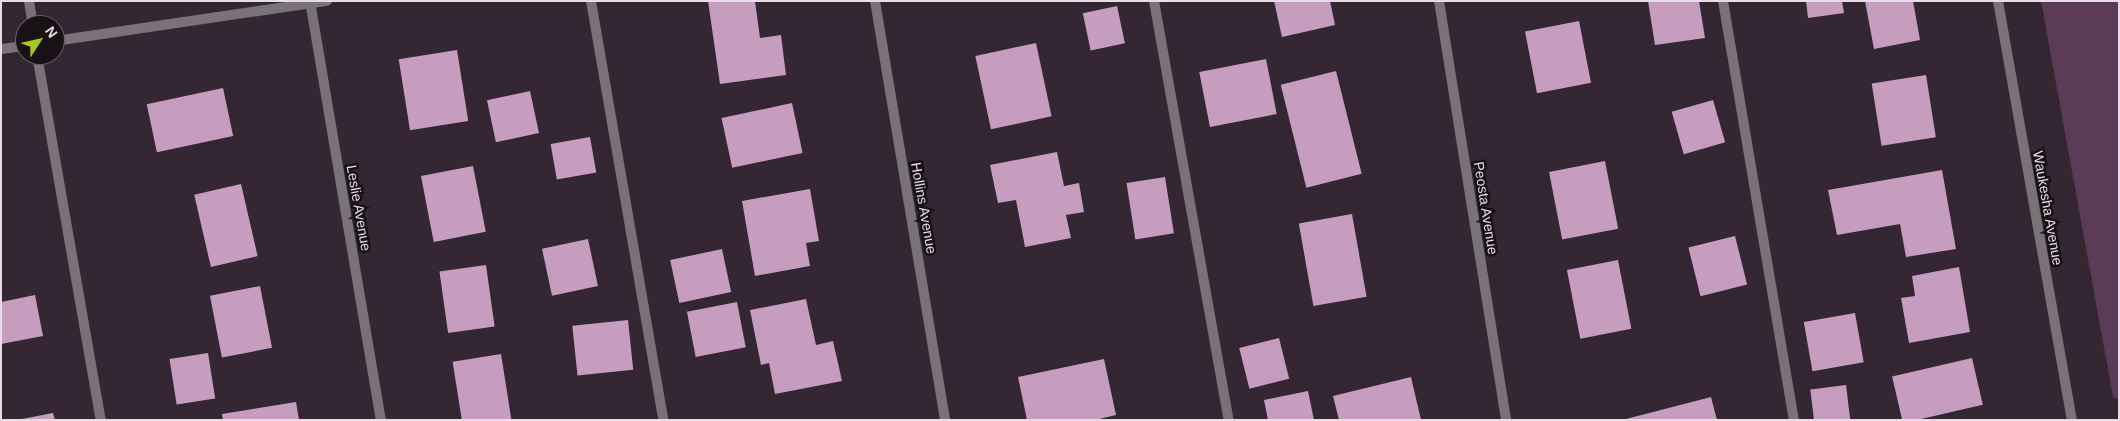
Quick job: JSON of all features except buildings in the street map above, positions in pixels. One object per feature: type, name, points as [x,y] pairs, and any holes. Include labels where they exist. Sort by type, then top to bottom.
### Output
[{"type":"street","points":[[29,1],[31,15]]},
{"type":"street","points":[[65,39],[327,1]]},
{"type":"street","points":[[591,1],[663,420]]},
{"type":"street","name":"Hollins Avenue","points":[[875,1],[945,420]]},
{"type":"street","points":[[1154,1],[1228,420]]},
{"type":"street","name":"Peosta Avenue","points":[[1439,1],[1506,420]]},
{"type":"street","points":[[1723,1],[1794,420]]},
{"type":"street","name":"Waukesha Avenue","points":[[1998,1],[2072,420]]},
{"type":"street","name":"Leslie Avenue","points":[[310,2],[381,420]]},
{"type":"street","points":[[1,49],[15,47]]},
{"type":"street","points":[[39,65],[101,420]]},
{"type":"shaded area","points":[[2041,1],[2119,1],[2119,400],[2113,397]]}]
